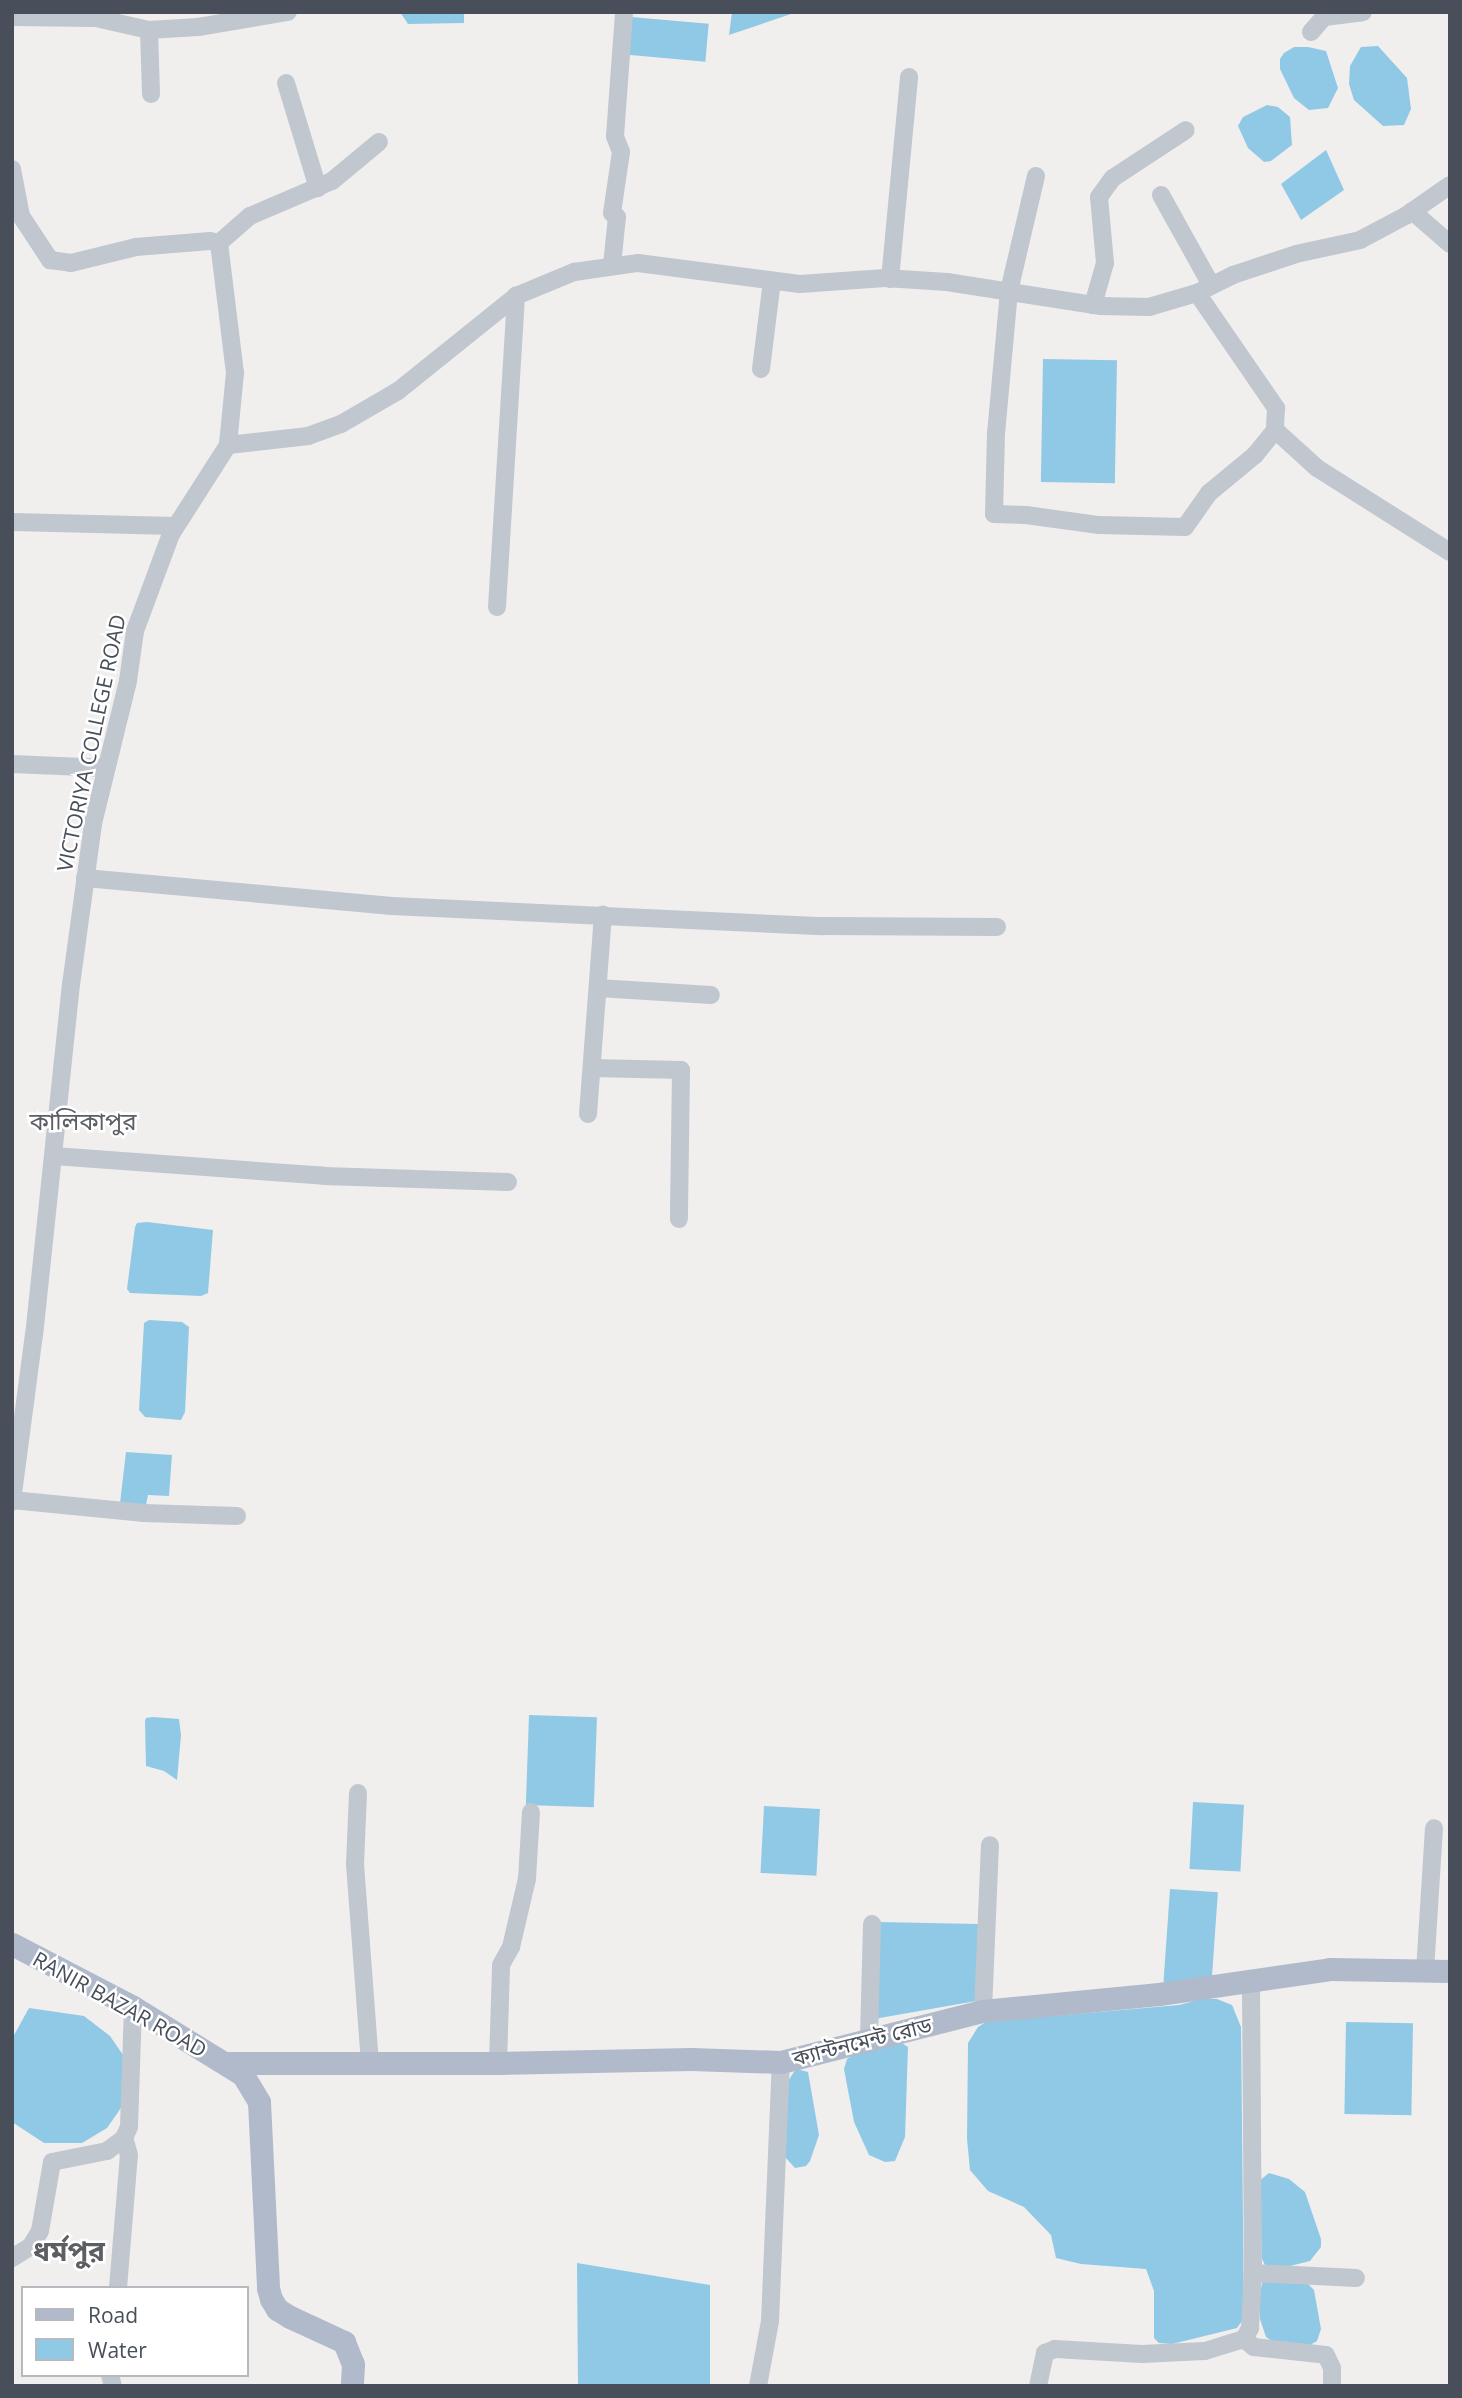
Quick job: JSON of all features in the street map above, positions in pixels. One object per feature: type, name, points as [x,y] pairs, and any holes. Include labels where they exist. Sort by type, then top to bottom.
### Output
[{"type":"main road","name":"RANIR BAZAR ROAD","points":[[12,1944],[133,2007],[228,2063]]},
{"type":"main road","name":"ক্যান্টনমেন্ট রোড","points":[[228,2063],[498,2063],[691,2059],[781,2062],[983,2011],[1251,1983],[1330,1969],[1450,1971]]},
{"type":"main road","points":[[228,2063],[243,2075],[259,2102],[268,2288],[271,2299],[277,2309],[290,2317],[344,2342],[354,2364],[352,2386]]},
{"type":"street","points":[[12,24],[13,15],[96,18],[149,30],[198,27],[288,12]]},
{"type":"street","points":[[612,265],[617,217],[612,213],[621,152],[615,136],[624,12]]},
{"type":"street","points":[[1311,32],[1324,17],[1363,12]]},
{"type":"street","points":[[149,30],[151,94]]},
{"type":"street","points":[[890,279],[909,77]]},
{"type":"street","points":[[286,83],[318,188]]},
{"type":"street","points":[[1093,305],[1105,263],[1100,197],[1113,178],[1186,130]]},
{"type":"street","points":[[12,169],[21,216],[50,260],[71,263],[136,247],[210,241],[219,243],[250,216],[332,181],[379,142]]},
{"type":"street","points":[[1036,176],[1009,292],[996,433],[994,514],[1026,515],[1099,525],[1185,527],[1209,493],[1255,456],[1275,430],[1276,408],[1204,289],[1161,195]]},
{"type":"street","points":[[228,445],[308,436],[341,424],[398,391],[516,296],[574,272],[638,263],[800,284],[890,279],[947,282],[1093,305],[1149,307],[1296,254],[1360,240],[1412,211],[1450,185]]},
{"type":"street","points":[[1412,211],[1450,243]]},
{"type":"street","name":"VICTORIYA COLLEGE ROAD","points":[[12,1501],[54,1156],[71,984],[85,878],[106,768],[128,681],[135,631],[175,526],[228,445],[235,373],[219,243]]},
{"type":"street","points":[[761,369],[772,281]]},
{"type":"street","points":[[497,607],[516,296]]},
{"type":"street","points":[[1275,430],[1317,467],[1450,552]]},
{"type":"street","points":[[12,522],[175,526]]},
{"type":"street","points":[[12,764],[106,768]]},
{"type":"street","points":[[85,878],[392,906],[823,926],[997,927]]},
{"type":"street","points":[[588,1114],[603,915]]},
{"type":"street","points":[[598,988],[711,995]]},
{"type":"street","points":[[592,1068],[681,1070],[679,1219]]},
{"type":"street","points":[[54,1156],[324,1176],[508,1182]]},
{"type":"street","points":[[12,1501],[144,1513],[237,1516]]},
{"type":"street","points":[[358,1793],[355,1864],[370,2063]]},
{"type":"street","points":[[498,2063],[501,1965],[511,1947],[527,1879],[531,1812]]},
{"type":"street","points":[[1425,1971],[1434,1828]]},
{"type":"street","points":[[983,2011],[990,1845]]},
{"type":"street","points":[[869,2039],[872,1924]]},
{"type":"street","points":[[1038,2386],[1045,2353],[1055,2349],[1142,2354],[1192,2352],[1244,2339],[1250,2328],[1253,2273],[1251,1983]]},
{"type":"street","points":[[12,2258],[31,2246],[40,2231],[52,2162],[107,2151],[124,2138],[129,2127],[133,2007]]},
{"type":"street","points":[[758,2386],[770,2320],[781,2062]]},
{"type":"street","points":[[118,2286],[129,2155],[124,2138]]},
{"type":"street","points":[[1253,2273],[1356,2278]]},
{"type":"street","points":[[1244,2339],[1254,2347],[1326,2355],[1332,2368],[1332,2386]]},
{"type":"water","points":[[400,12],[464,12],[464,23],[408,24]]},
{"type":"water","points":[[732,12],[797,12],[729,35]]},
{"type":"water","points":[[631,17],[709,24],[705,62],[628,55]]},
{"type":"water","points":[[1378,46],[1407,78],[1411,109],[1404,125],[1383,126],[1354,100],[1349,84],[1350,66],[1361,47]]},
{"type":"water","points":[[1294,47],[1326,51],[1338,88],[1328,108],[1309,110],[1294,98],[1280,69],[1280,59]]},
{"type":"water","points":[[1267,105],[1278,107],[1290,117],[1292,145],[1271,161],[1264,162],[1248,148],[1238,126],[1243,117]]},
{"type":"water","points":[[1326,150],[1344,190],[1301,220],[1281,184]]},
{"type":"water","points":[[1043,359],[1117,360],[1115,483],[1041,482]]},
{"type":"water","points":[[137,1223],[213,1230],[208,1293],[201,1296],[130,1293],[127,1289],[135,1227]]},
{"type":"water","points":[[149,1320],[182,1322],[189,1327],[185,1412],[181,1420],[145,1417],[139,1410],[144,1323]]},
{"type":"water","points":[[126,1452],[172,1455],[169,1496],[148,1495],[146,1505],[120,1503]]},
{"type":"water","points":[[529,1715],[597,1717],[594,1807],[526,1805]]},
{"type":"water","points":[[146,1718],[179,1719],[181,1735],[177,1780],[164,1771],[146,1766],[145,1721]]},
{"type":"water","points":[[1193,1802],[1244,1805],[1240,1872],[1189,1869]]},
{"type":"water","points":[[764,1806],[820,1809],[816,1876],[760,1873]]},
{"type":"water","points":[[1170,1889],[1218,1892],[1211,1985],[1164,1982]]},
{"type":"water","points":[[878,1922],[978,1924],[976,2001],[874,2019]]},
{"type":"water","points":[[1202,1999],[1217,1999],[1232,2005],[1241,2027],[1244,2318],[1237,2328],[1172,2344],[1159,2343],[1154,2338],[1154,2291],[1146,2269],[1081,2264],[1056,2258],[1051,2235],[1024,2207],[988,2191],[970,2170],[967,2139],[968,2043],[978,2027],[986,2022],[1179,2005]]},
{"type":"water","points":[[29,2008],[84,2016],[110,2036],[123,2055],[123,2105],[107,2128],[82,2143],[44,2143],[12,2122],[13,2037]]},
{"type":"water","points":[[1346,2022],[1413,2023],[1411,2115],[1344,2114]]},
{"type":"water","points":[[897,2040],[908,2047],[905,2137],[895,2161],[885,2162],[869,2155],[854,2122],[844,2069],[847,2059],[861,2050]]},
{"type":"water","points":[[796,2069],[808,2072],[819,2135],[810,2161],[806,2166],[795,2168],[785,2157],[788,2081]]},
{"type":"water","points":[[1269,2173],[1289,2179],[1305,2192],[1321,2239],[1321,2247],[1310,2261],[1282,2268],[1265,2265],[1262,2259],[1259,2181]]},
{"type":"water","points":[[577,2263],[710,2285],[710,2386],[578,2386]]},
{"type":"water","points":[[1264,2276],[1305,2281],[1314,2290],[1321,2329],[1317,2341],[1310,2345],[1278,2345],[1266,2337],[1260,2319],[1260,2293]]},
{"type":"district","name":"কালিকাপুর","points":[[83,1121]]},
{"type":"district","name":"ধর্মপুর","points":[[69,2250]]}]
